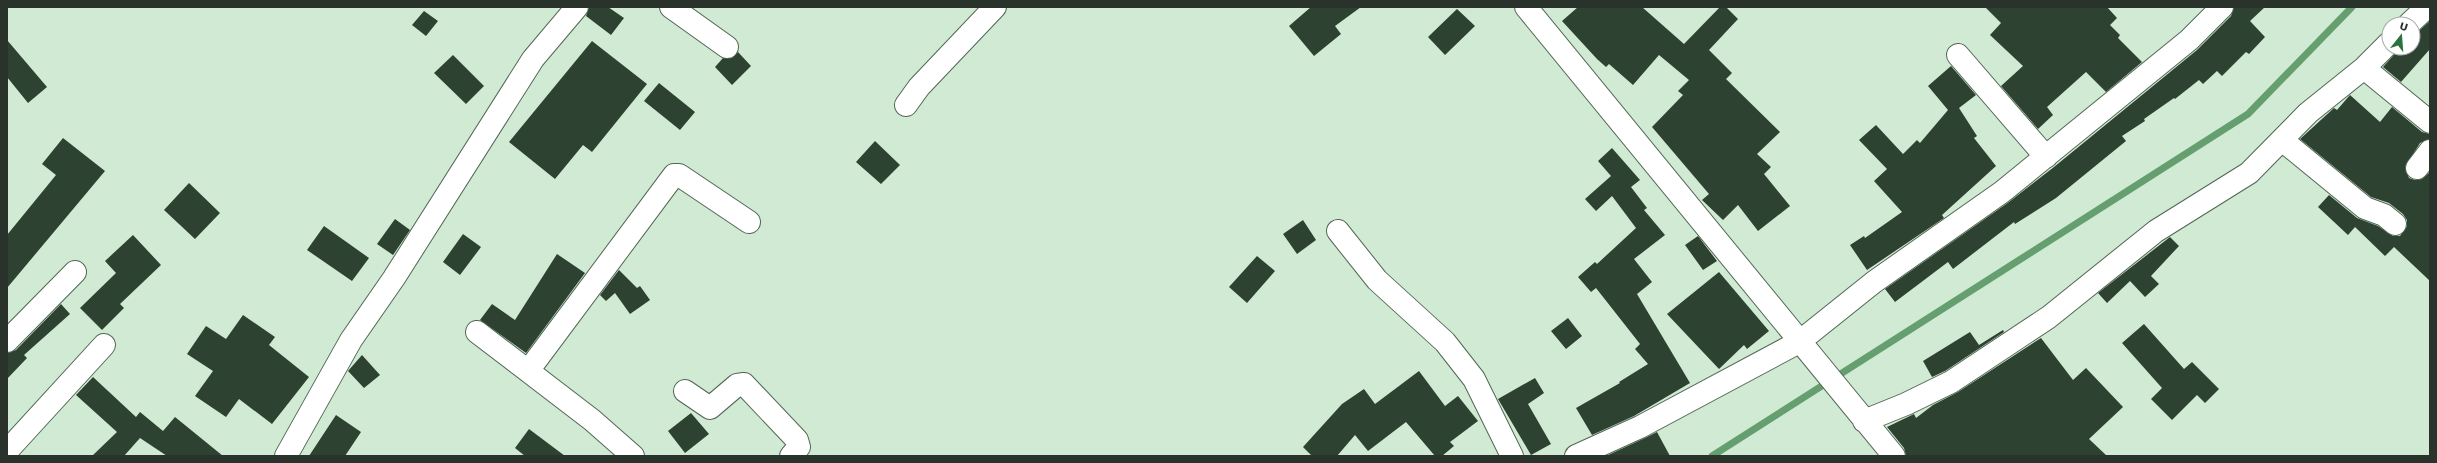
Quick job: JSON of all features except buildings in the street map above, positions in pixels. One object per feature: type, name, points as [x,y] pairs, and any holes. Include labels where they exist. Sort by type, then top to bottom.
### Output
[{"type":"street","points":[[286,456],[351,340],[398,272],[533,59],[577,7]]},
{"type":"street","points":[[671,7],[727,46]]},
{"type":"street","points":[[906,105],[919,86],[995,7]]},
{"type":"street","points":[[1526,7],[1636,143],[1725,247],[1799,342],[1894,456]]},
{"type":"street","points":[[1576,456],[1640,427],[1799,342],[1874,282],[2002,192],[2190,40],[2222,7]]},
{"type":"street","points":[[2417,16],[2427,7]]},
{"type":"street","points":[[1863,419],[1906,404],[1951,382],[2049,317],[2156,231],[2249,174],[2308,113],[2364,68],[2381,51]]},
{"type":"street","points":[[1958,55],[2046,157]]},
{"type":"street","points":[[2364,68],[2430,122]]},
{"type":"street","points":[[2280,142],[2360,204],[2384,215],[2395,224]]},
{"type":"street","points":[[528,371],[674,174],[679,175],[749,222]]},
{"type":"street","points":[[1338,231],[1377,280],[1445,342],[1474,380],[1512,456]]},
{"type":"street","points":[[7,341],[75,272]]},
{"type":"street","points":[[477,332],[598,424],[633,456]]},
{"type":"street","points":[[7,451],[104,345]]},
{"type":"street","points":[[685,391],[710,408],[737,385],[744,384],[797,440],[799,447],[791,456]]},
{"type":"waterway","points":[[1712,456],[2248,114],[2352,7]]}]
